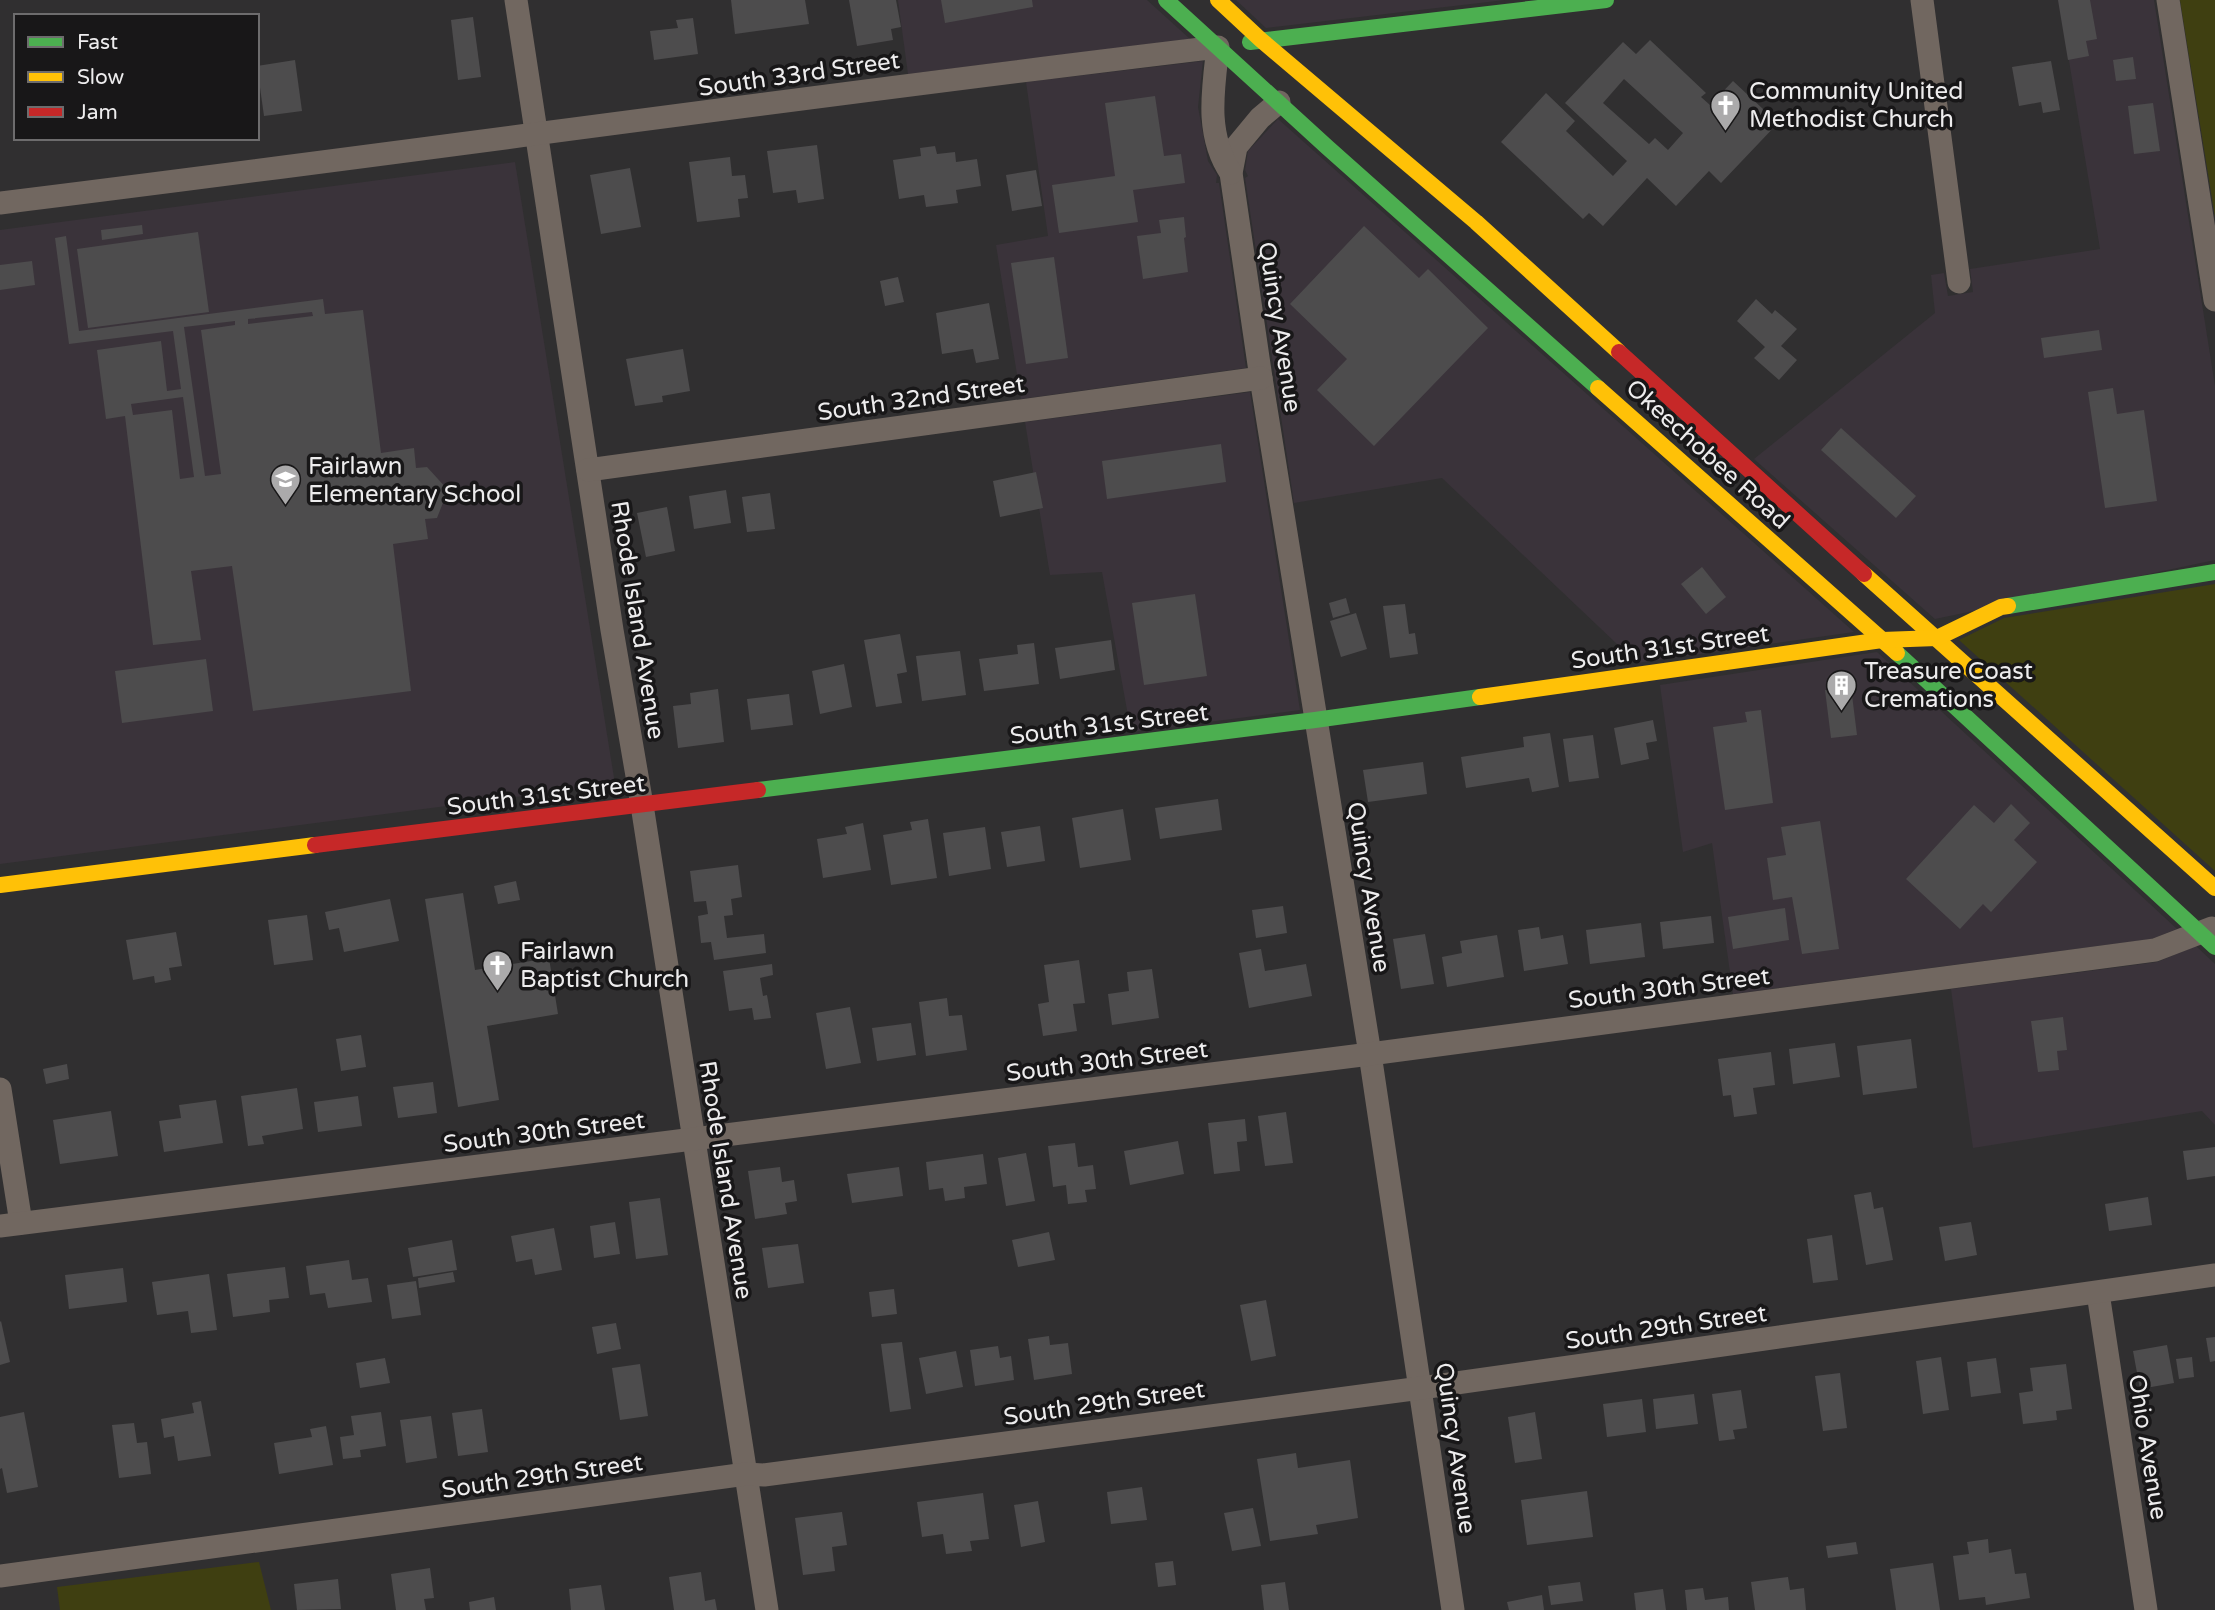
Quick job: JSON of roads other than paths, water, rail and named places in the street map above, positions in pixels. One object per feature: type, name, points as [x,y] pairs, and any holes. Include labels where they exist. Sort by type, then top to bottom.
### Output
[{"type":"main road","name":"Okeechobee Road","points":[[1166,0],[2210,935]]},
{"type":"main road","name":"Okeechobee Road","points":[[1218,0],[1261,40],[1476,222],[1750,472],[2215,888]]},
{"type":"main road","name":"South 33rd Street","points":[[1218,47],[1606,0]]},
{"type":"main road","name":"South 31st Street","points":[[0,885],[1315,720],[1882,640],[1937,638],[2001,607],[2215,572]]},
{"type":"street","name":"Rhode Island Avenue","points":[[516,0],[767,1610]]},
{"type":"street","points":[[1923,0],[1959,282]]},
{"type":"street","points":[[2168,0],[2215,300]]},
{"type":"street","name":"South 33rd Street","points":[[0,203],[1218,47]]},
{"type":"street","name":"Quincy Avenue","points":[[1218,47],[1211,105],[1221,158],[1231,173]]},
{"type":"street","name":"Quincy Avenue","points":[[1279,102],[1260,118],[1236,147],[1231,173],[1261,378],[1370,1054],[1453,1610]]},
{"type":"street","name":"South 32nd Street","points":[[588,470],[1261,378]]},
{"type":"street","name":"South 30th Street","points":[[10,1225],[1370,1054],[2155,950],[2210,935]]},
{"type":"street","points":[[0,1088],[10,1225]]},
{"type":"street","name":"South 29th Street","points":[[0,1576],[746,1474],[764,1475],[1421,1388],[2215,1275]]},
{"type":"street","name":"Ohio Avenue","points":[[2098,1293],[2146,1610]]},
{"type":"place","name":"Community United Methodist Church","points":[[1726,132]]},
{"type":"place","name":"Fairlawn Elementary School","points":[[285,507]]},
{"type":"place","name":"Treasure Coast Cremations","points":[[1841,712]]},
{"type":"place","name":"Fairlawn Baptist Church","points":[[497,992]]}]
